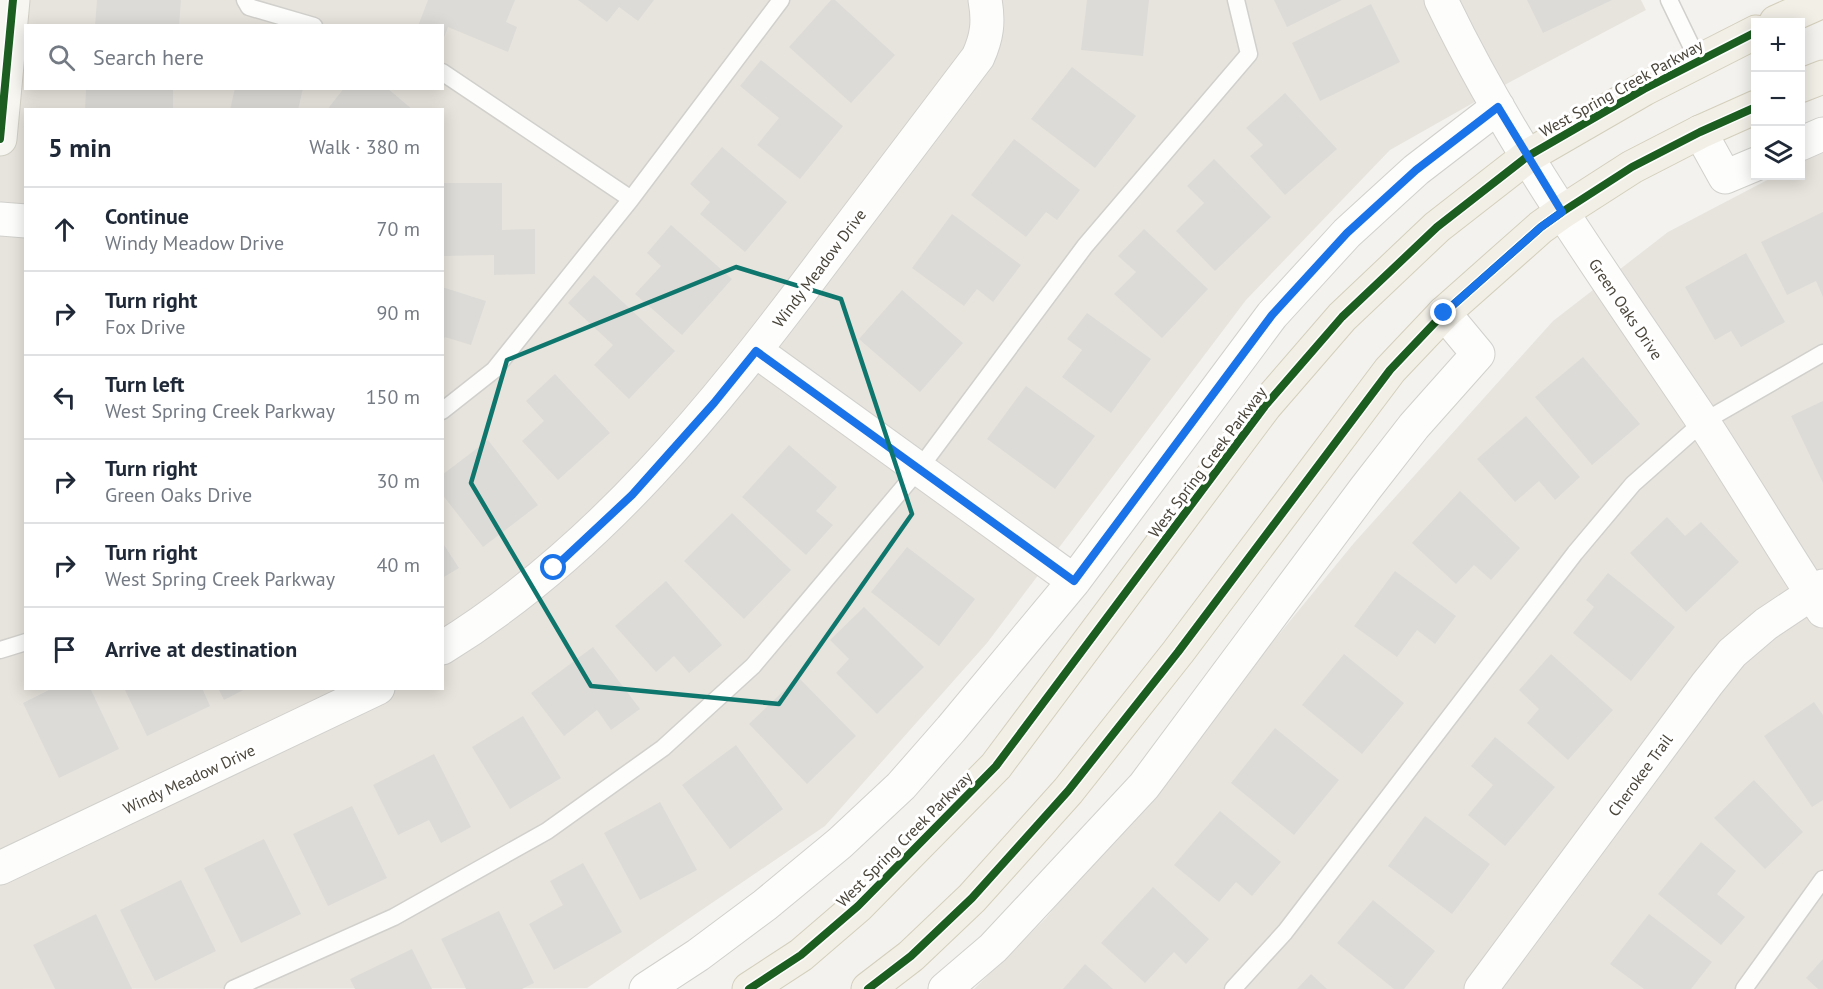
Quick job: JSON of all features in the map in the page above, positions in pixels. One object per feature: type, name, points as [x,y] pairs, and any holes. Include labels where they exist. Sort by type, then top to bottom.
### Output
[{"type":"main road","points":[[1785,18],[1823,1]]},
{"type":"main road","name":"West Spring Creek Parkway","points":[[749,989],[801,955],[858,906],[996,765],[1265,406],[1341,317],[1437,227],[1528,156],[1698,60],[1751,34]]},
{"type":"main road","points":[[1805,84],[1823,77]]},
{"type":"main road","points":[[868,989],[910,956],[972,898],[1068,791],[1178,652],[1390,370],[1444,313],[1541,227],[1562,212],[1632,167],[1751,109]]},
{"type":"street","points":[[0,139],[13,0]]},
{"type":"street","name":"Windy Meadow Drive","points":[[444,647],[465,634],[554,568],[632,495],[714,403],[756,351],[978,57],[986,39],[988,18],[985,0]]},
{"type":"street","name":"Green Oaks Drive","points":[[1441,0],[1498,107],[1562,212],[1819,597]]},
{"type":"street","points":[[646,989],[698,955],[765,905],[840,843],[901,786],[1074,581],[1272,315],[1347,233],[1416,170],[1498,107]]},
{"type":"street","points":[[1700,132],[1725,177],[1751,166]]},
{"type":"street","points":[[1805,142],[1823,134]]},
{"type":"street","points":[[0,219],[24,221]]},
{"type":"street","points":[[945,989],[993,948],[1144,786],[1365,489],[1414,426],[1478,354],[1444,313]]},
{"type":"street","points":[[756,351],[1074,581]]},
{"type":"street","name":"Cherokee Trail","points":[[1481,989],[1732,653],[1766,624],[1819,597]]},
{"type":"street","name":"Windy Meadow Drive","points":[[0,868],[374,690]]},
{"type":"lane","points":[[245,0],[249,6],[308,24]]},
{"type":"lane","points":[[444,409],[494,370],[630,199],[781,0]]},
{"type":"lane","points":[[233,989],[405,911],[547,831],[663,748],[753,666],[918,469],[1085,246],[1249,54],[1236,0]]},
{"type":"lane","points":[[1669,0],[1698,60]]},
{"type":"lane","points":[[444,73],[630,199]]},
{"type":"lane","points":[[1233,989],[1285,932],[1575,553],[1633,484],[1703,422],[1823,353]]},
{"type":"lane","points":[[0,650],[24,643]]},
{"type":"lane","points":[[1744,989],[1823,879]]},
{"type":"highlighted area","points":[[736,267],[841,299],[912,514],[779,704],[591,686],[471,483],[507,360]]},
{"type":"shaded area","points":[[0,0],[1641,0],[1646,10],[1510,82],[1390,150],[1246,300],[987,643],[825,826],[587,988],[0,989]]},
{"type":"shaded area","points":[[1823,153],[1823,989],[974,989],[1046,918],[1354,543],[1553,321],[1668,232],[1767,180],[1805,180],[1805,160]]},
{"type":"building","points":[[97,0],[181,0],[179,24],[95,24]]},
{"type":"building","points":[[428,0],[515,0],[506,22],[517,27],[508,52],[448,27],[444,37],[444,24],[419,24]]},
{"type":"building","points":[[578,0],[654,0],[638,21],[619,7],[607,22]]},
{"type":"building","points":[[831,0],[835,0],[895,55],[851,103],[789,47]]},
{"type":"building","points":[[1087,0],[1149,0],[1143,56],[1081,50]]},
{"type":"building","points":[[1274,0],[1342,0],[1287,27]]},
{"type":"building","points":[[1527,0],[1612,0],[1543,33]]},
{"type":"building","points":[[1371,4],[1400,62],[1320,101],[1292,43]]},
{"type":"building","points":[[761,60],[843,126],[800,179],[757,145],[779,118],[740,86]]},
{"type":"building","points":[[1072,67],[1136,116],[1095,168],[1031,119]]},
{"type":"building","points":[[86,90],[173,90],[173,108],[85,108]]},
{"type":"building","points":[[235,90],[303,90],[298,108],[230,108]]},
{"type":"building","points":[[342,90],[389,90],[411,108],[329,108]]},
{"type":"building","points":[[1285,93],[1337,149],[1285,195],[1250,156],[1263,145],[1246,128]]},
{"type":"building","points":[[1014,139],[1080,190],[1057,220],[1046,212],[1026,237],[971,195]]},
{"type":"building","points":[[722,147],[787,202],[745,252],[700,214],[710,202],[690,184]]},
{"type":"building","points":[[1214,159],[1271,217],[1215,271],[1176,231],[1204,203],[1187,186]]},
{"type":"building","points":[[444,183],[502,183],[502,230],[535,229],[535,274],[494,275],[494,255],[444,256]]},
{"type":"building","points":[[1823,212],[1823,297],[1816,281],[1787,295],[1761,242]]},
{"type":"building","points":[[952,214],[1021,265],[993,302],[977,289],[964,306],[912,268]]},
{"type":"building","points":[[671,225],[732,279],[682,335],[635,294],[661,266],[647,253]]},
{"type":"building","points":[[1144,229],[1208,289],[1162,338],[1114,294],[1136,272],[1118,256]]},
{"type":"building","points":[[1746,253],[1785,322],[1741,347],[1731,331],[1715,340],[1685,287]]},
{"type":"building","points":[[594,275],[675,351],[629,399],[594,365],[613,345],[568,303]]},
{"type":"building","points":[[444,288],[486,301],[471,345],[445,337],[444,339]]},
{"type":"building","points":[[902,290],[963,343],[920,392],[859,339]]},
{"type":"building","points":[[1087,313],[1151,359],[1111,413],[1062,377],[1082,350],[1067,339]]},
{"type":"building","points":[[1583,357],[1640,424],[1592,465],[1535,397]]},
{"type":"building","points":[[555,374],[610,433],[558,480],[522,441],[544,421],[526,401]]},
{"type":"building","points":[[1026,386],[1095,436],[1055,489],[987,439]]},
{"type":"building","points":[[1823,401],[1823,483],[1791,416]]},
{"type":"building","points":[[1526,416],[1580,477],[1555,500],[1539,481],[1515,502],[1477,459]]},
{"type":"building","points":[[488,440],[538,505],[483,547],[444,497],[444,473]]},
{"type":"building","points":[[789,445],[837,487],[816,511],[833,525],[806,555],[742,497]]},
{"type":"building","points":[[1460,491],[1520,548],[1491,580],[1474,565],[1456,584],[1412,543]]},
{"type":"building","points":[[732,513],[791,570],[744,619],[684,561]]},
{"type":"building","points":[[1667,517],[1685,536],[1701,522],[1739,562],[1686,612],[1630,553]]},
{"type":"building","points":[[444,545],[459,568],[444,577]]},
{"type":"building","points":[[907,547],[975,599],[939,646],[871,592]]},
{"type":"building","points":[[1395,571],[1456,616],[1435,644],[1417,630],[1397,657],[1354,626]]},
{"type":"building","points":[[1608,573],[1675,627],[1631,681],[1573,633],[1594,607],[1586,600]]},
{"type":"building","points":[[666,581],[722,645],[689,673],[674,656],[656,672],[615,626]]},
{"type":"building","points":[[864,607],[924,667],[877,714],[836,673],[849,659],[830,640]]},
{"type":"building","points":[[593,647],[640,709],[611,730],[597,710],[564,736],[531,693]]},
{"type":"building","points":[[1344,654],[1404,703],[1362,754],[1302,705]]},
{"type":"building","points":[[1551,654],[1613,710],[1568,760],[1527,723],[1539,709],[1519,690]]},
{"type":"building","points":[[798,677],[856,736],[807,784],[749,724]]},
{"type":"building","points":[[49,690],[91,690],[119,749],[59,778],[23,703]]},
{"type":"building","points":[[125,690],[203,690],[210,706],[147,736]]},
{"type":"building","points":[[219,690],[243,690],[224,700]]},
{"type":"building","points":[[1814,702],[1823,715],[1823,800],[1812,807],[1764,736]]},
{"type":"building","points":[[523,716],[561,778],[510,809],[472,747]]},
{"type":"building","points":[[1275,728],[1339,780],[1294,835],[1231,783]]},
{"type":"building","points":[[1495,737],[1555,787],[1505,846],[1468,815],[1493,785],[1471,766]]},
{"type":"building","points":[[736,745],[783,809],[730,849],[682,785]]},
{"type":"building","points":[[434,754],[471,827],[441,843],[429,820],[398,835],[373,785]]},
{"type":"building","points":[[1754,780],[1803,832],[1765,869],[1714,818]]},
{"type":"building","points":[[660,802],[697,870],[640,900],[604,833]]},
{"type":"building","points":[[352,806],[387,878],[328,906],[293,834]]},
{"type":"building","points":[[1220,811],[1281,862],[1252,896],[1236,882],[1219,902],[1174,865]]},
{"type":"building","points":[[1425,816],[1490,864],[1452,914],[1388,866]]},
{"type":"building","points":[[264,839],[301,914],[241,943],[204,868]]},
{"type":"building","points":[[1701,842],[1736,871],[1717,894],[1745,917],[1721,945],[1658,894]]},
{"type":"building","points":[[583,863],[622,932],[554,970],[529,924],[563,905],[550,881]]},
{"type":"building","points":[[181,880],[216,951],[155,981],[120,910]]},
{"type":"building","points":[[1153,887],[1209,939],[1186,964],[1174,952],[1145,983],[1101,943]]},
{"type":"building","points":[[1373,900],[1435,951],[1404,989],[1394,989],[1337,943]]},
{"type":"building","points":[[499,911],[534,983],[522,989],[466,989],[441,939]]},
{"type":"building","points":[[96,914],[132,989],[55,989],[33,945]]},
{"type":"building","points":[[1649,914],[1712,962],[1691,989],[1644,989],[1610,964]]},
{"type":"building","points":[[412,949],[432,989],[355,989],[350,979]]},
{"type":"building","points":[[1823,959],[1823,989],[1818,989],[1806,978]]},
{"type":"building","points":[[1085,964],[1113,989],[1063,989]]},
{"type":"building","points":[[1311,974],[1327,989],[1297,989]]},
{"type":"cycle path","points":[[0,139],[13,0]]},
{"type":"cycle path","points":[[749,989],[801,955],[858,906],[996,766],[1265,406],[1342,317],[1437,227],[1528,156],[1644,89],[1751,35]]},
{"type":"cycle path","points":[[868,989],[911,956],[972,898],[1068,791],[1178,652],[1390,370],[1444,313],[1541,227],[1562,212],[1632,167],[1751,109]]},
{"type":"route","points":[[554,568],[632,495],[714,403],[756,351],[1074,581],[1272,315],[1347,233],[1416,170],[1498,107],[1562,212],[1541,227],[1444,313]]}]
